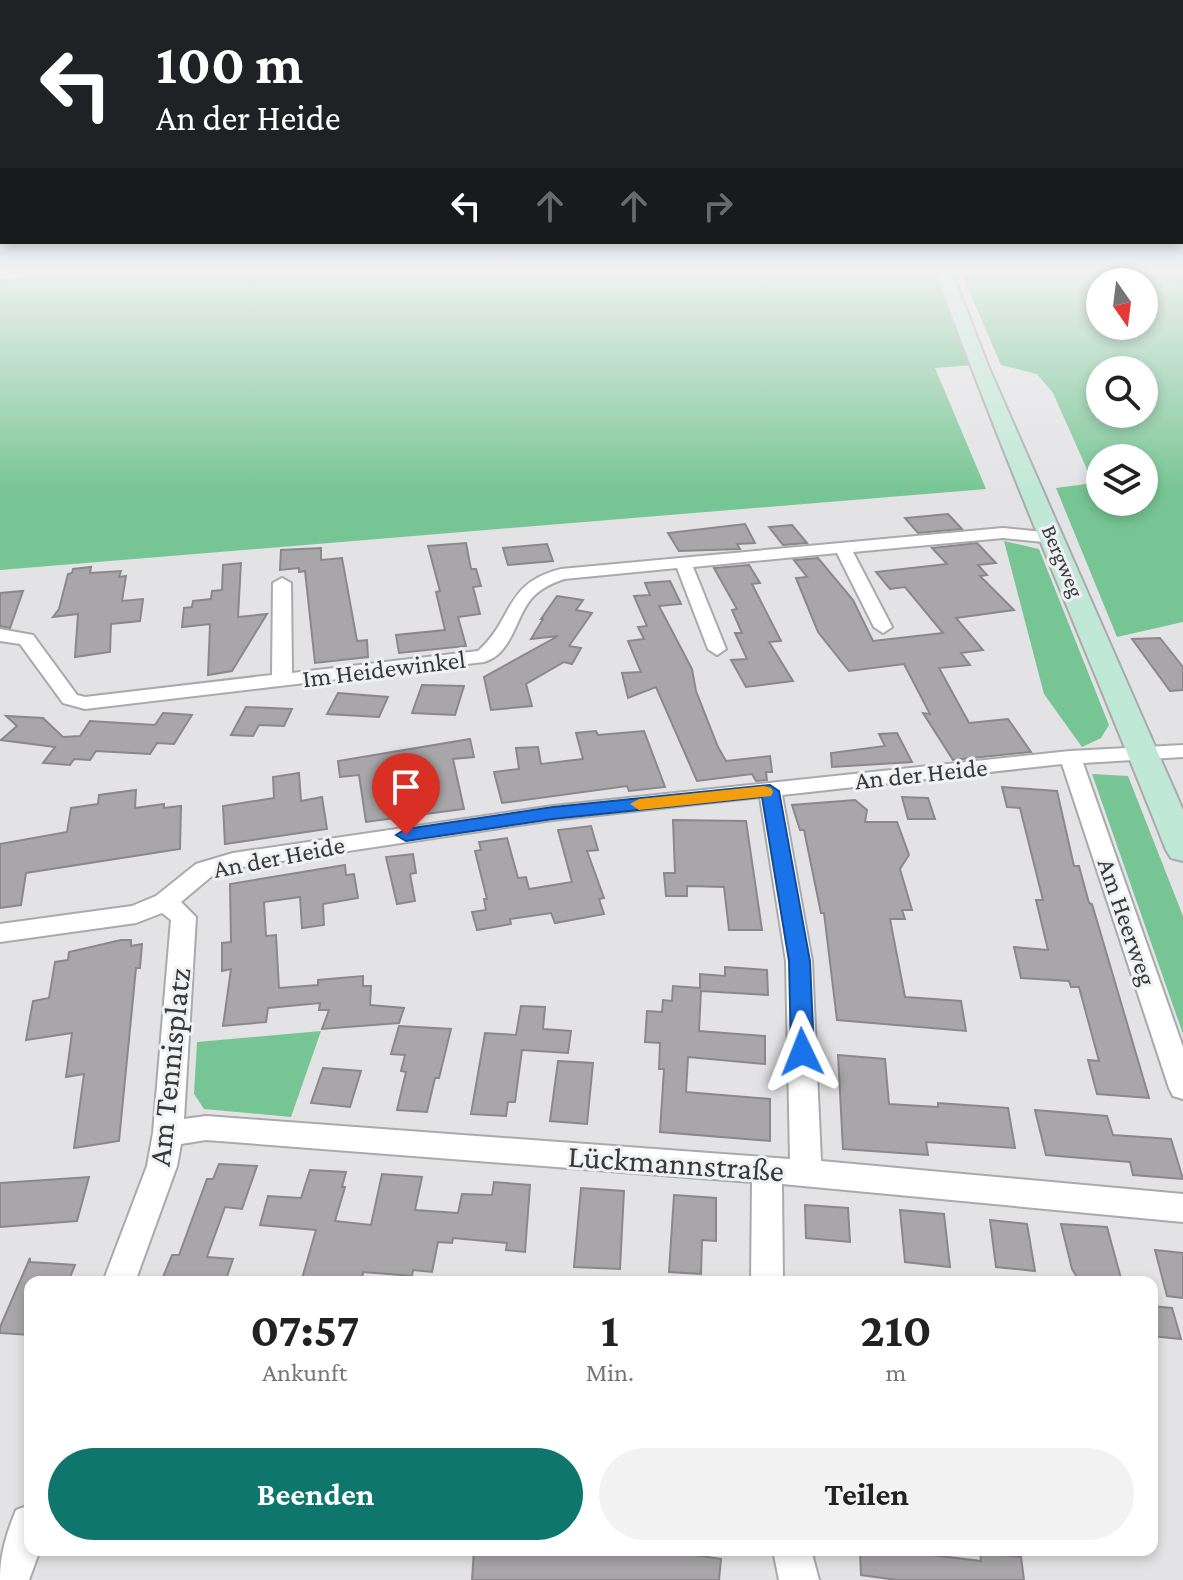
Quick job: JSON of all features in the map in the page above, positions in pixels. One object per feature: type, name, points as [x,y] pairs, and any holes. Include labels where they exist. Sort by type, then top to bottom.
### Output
[{"type":"main road","name":"Bergweg","points":[[972,346],[1183,850]]},
{"type":"street","name":"Im Heidewinkel","points":[[0,635],[26,639],[70,699],[85,703],[484,656],[494,649],[525,591],[539,580],[561,574],[1003,533],[1053,538]]},
{"type":"street","points":[[843,548],[883,627]]},
{"type":"street","points":[[683,562],[717,649]]},
{"type":"street","name":"Im Heidewinkel","points":[[282,583],[282,681]]},
{"type":"street","name":"An der Heide","points":[[0,933],[136,914],[165,902],[204,870],[233,861],[553,813],[1070,757],[1183,751]]},
{"type":"street","name":"Am Heerweg","points":[[1070,757],[1183,1088]]},
{"type":"street","points":[[770,791],[799,961],[806,1173]]},
{"type":"street","name":"Am Tennisplatz","points":[[121,1276],[162,1166],[168,1133],[184,917],[165,902]]},
{"type":"street","name":"Lückmannstraße","points":[[168,1133],[206,1128],[806,1173],[1183,1208]]},
{"type":"street","points":[[767,1171],[767,1276]]},
{"type":"street","points":[[9,1580],[24,1540]]},
{"type":"street","points":[[793,1556],[799,1580]]},
{"type":"green space","points":[[0,346],[966,346],[974,365],[935,368],[986,489],[0,570]]},
{"type":"green space","points":[[993,346],[1183,346],[1183,622],[1117,637],[1056,488],[1086,484],[1086,516],[1158,516],[1158,444],[1086,444],[1086,467],[1053,393],[1037,374],[1001,365]]},
{"type":"green space","points":[[1004,541],[1039,549],[1109,725],[1101,738],[1082,747],[1044,694]]},
{"type":"green space","points":[[1092,774],[1128,776],[1183,916],[1183,1034]]},
{"type":"green space","points":[[321,1031],[291,1117],[204,1109],[194,1094],[197,1042]]},
{"type":"building","points":[[948,514],[962,529],[918,533],[905,518]]},
{"type":"building","points":[[745,524],[755,543],[737,544],[740,549],[679,551],[668,533]]},
{"type":"building","points":[[792,525],[807,543],[783,545],[769,527]]},
{"type":"building","points":[[466,543],[471,569],[476,569],[481,586],[473,587],[480,614],[458,617],[466,646],[399,653],[396,635],[445,630],[436,592],[440,591],[428,546]]},
{"type":"building","points":[[977,543],[996,563],[978,565],[987,575],[980,576],[1014,610],[956,618],[983,650],[961,653],[970,665],[939,668],[969,723],[1008,719],[1031,752],[953,760],[923,713],[930,714],[904,664],[849,671],[818,632],[796,578],[807,577],[794,560],[818,558],[853,600],[873,641],[943,633],[905,587],[890,589],[876,572],[947,564],[932,548]]},
{"type":"building","points":[[547,544],[553,561],[508,565],[503,548]]},
{"type":"building","points":[[321,548],[321,560],[342,558],[357,641],[367,640],[368,657],[315,663],[305,571],[299,572],[299,568],[280,570],[281,550]]},
{"type":"building","points":[[241,563],[238,617],[267,614],[232,671],[208,675],[210,624],[182,627],[184,608],[192,607],[193,601],[211,599],[212,591],[222,590],[223,565]]},
{"type":"building","points":[[749,565],[760,583],[752,584],[781,641],[769,642],[793,681],[746,687],[731,660],[747,659],[735,633],[742,633],[732,610],[737,609],[714,568]]},
{"type":"building","points":[[91,567],[90,573],[121,571],[119,577],[126,576],[122,601],[143,599],[140,621],[111,624],[110,652],[75,657],[78,614],[53,617],[59,609],[68,574],[73,569]]},
{"type":"building","points":[[670,581],[681,604],[659,606],[692,669],[696,691],[718,747],[726,761],[770,756],[772,772],[766,772],[767,780],[756,781],[752,774],[697,781],[656,687],[628,698],[622,673],[641,672],[628,641],[644,639],[638,627],[647,626],[634,596],[650,595],[645,583]]},
{"type":"building","points":[[23,591],[10,628],[0,626],[0,593]]},
{"type":"building","points":[[557,596],[583,600],[576,610],[592,613],[569,646],[581,648],[572,664],[564,662],[526,684],[532,706],[491,710],[484,677],[558,636],[531,639]]},
{"type":"building","points":[[1160,638],[1183,667],[1183,690],[1170,691],[1132,639]]},
{"type":"building","points":[[422,685],[464,686],[455,715],[412,713]]},
{"type":"building","points":[[338,693],[388,697],[379,717],[327,714]]},
{"type":"building","points":[[246,707],[292,709],[284,726],[259,725],[253,736],[231,735]]},
{"type":"building","points":[[163,713],[192,715],[174,744],[157,743],[150,754],[96,751],[90,760],[74,759],[70,765],[43,763],[55,747],[1,740],[17,726],[6,716],[43,718],[63,737],[80,736],[90,721],[155,725]]},
{"type":"building","points":[[596,731],[598,735],[644,731],[665,787],[629,791],[627,786],[502,803],[494,772],[519,769],[516,748],[538,747],[541,764],[583,759],[576,733]]},
{"type":"building","points":[[897,733],[912,762],[832,767],[831,753],[885,746],[879,734]]},
{"type":"building","points":[[470,739],[474,757],[453,759],[464,809],[366,822],[359,775],[340,777],[338,761]]},
{"type":"building","points":[[299,773],[301,801],[322,797],[327,829],[225,844],[223,806],[274,798],[273,777]]},
{"type":"building","points":[[1002,787],[1057,791],[1074,866],[1079,866],[1089,903],[1092,904],[1149,1098],[1097,1094],[1088,1060],[1099,1061],[1079,987],[1071,987],[1069,981],[1021,978],[1014,947],[1048,950],[1036,900],[1043,900],[1020,808],[1007,807]]},
{"type":"building","points":[[136,790],[135,808],[164,804],[164,808],[181,806],[180,849],[26,873],[21,905],[0,908],[0,844],[67,832],[71,808],[98,804],[99,795]]},
{"type":"building","points":[[902,797],[928,798],[935,819],[908,819]]},
{"type":"building","points":[[855,800],[867,810],[865,822],[897,822],[909,855],[900,869],[912,910],[902,910],[905,919],[890,919],[905,997],[961,1001],[966,1031],[837,1020],[824,913],[821,913],[804,830],[800,830],[792,805]]},
{"type":"building","points":[[673,820],[746,821],[762,930],[729,930],[724,887],[687,886],[687,896],[666,896],[664,873],[675,873]]},
{"type":"building","points":[[591,826],[598,850],[587,851],[604,898],[599,899],[604,914],[555,923],[551,913],[510,919],[511,924],[477,930],[472,912],[486,910],[484,899],[487,899],[475,851],[481,850],[479,842],[507,838],[518,878],[526,877],[529,889],[572,882],[558,830]]},
{"type":"building","points":[[413,854],[416,873],[410,874],[415,901],[397,904],[386,857]]},
{"type":"building","points":[[345,865],[346,875],[354,874],[358,898],[323,904],[324,925],[302,928],[300,897],[264,902],[266,936],[276,935],[279,988],[318,985],[318,980],[363,976],[363,986],[371,986],[370,1005],[404,1008],[399,1023],[322,1029],[329,1010],[319,1010],[320,1003],[268,1008],[266,1022],[223,1026],[231,969],[222,971],[222,943],[231,942],[230,884]]},
{"type":"building","points":[[131,940],[131,946],[142,944],[140,968],[136,968],[119,1141],[74,1148],[84,1074],[66,1077],[72,1033],[26,1040],[33,1001],[49,998],[55,962],[68,960],[69,952]]},
{"type":"building","points":[[725,967],[767,970],[768,995],[701,991],[699,1031],[765,1036],[765,1064],[688,1057],[686,1092],[770,1099],[770,1141],[660,1132],[664,1069],[659,1069],[660,1043],[645,1042],[647,1011],[662,1012],[663,1000],[672,1001],[673,986],[700,988],[700,974],[725,976]]},
{"type":"building","points":[[521,1006],[545,1007],[543,1029],[571,1031],[568,1053],[522,1050],[515,1102],[508,1102],[506,1116],[471,1114],[485,1033],[516,1035]]},
{"type":"building","points":[[399,1026],[451,1029],[427,1112],[397,1110],[406,1072],[401,1071],[405,1055],[391,1054]]},
{"type":"building","points":[[838,1055],[885,1059],[889,1104],[938,1107],[938,1103],[1008,1108],[1015,1148],[926,1142],[928,1155],[843,1149]]},
{"type":"building","points":[[558,1061],[593,1063],[587,1124],[550,1121]]},
{"type":"building","points":[[323,1068],[361,1071],[350,1107],[311,1103]]},
{"type":"building","points":[[1035,1110],[1107,1116],[1113,1135],[1171,1139],[1183,1179],[1133,1175],[1130,1162],[1046,1155]]},
{"type":"building","points":[[219,1164],[257,1166],[242,1209],[225,1207],[207,1257],[233,1259],[227,1276],[163,1276],[172,1255],[179,1255],[207,1179],[213,1179]]},
{"type":"building","points":[[310,1170],[346,1172],[335,1221],[371,1225],[382,1174],[422,1177],[415,1210],[458,1213],[462,1194],[492,1195],[494,1182],[530,1185],[525,1252],[506,1250],[507,1243],[453,1238],[452,1243],[438,1242],[432,1272],[413,1270],[412,1276],[363,1272],[362,1276],[303,1276],[316,1230],[260,1225],[268,1196],[301,1198]]},
{"type":"building","points":[[89,1177],[77,1221],[0,1227],[0,1183]]},
{"type":"building","points":[[581,1188],[624,1191],[620,1269],[574,1267]]},
{"type":"building","points":[[674,1195],[716,1198],[716,1241],[702,1240],[701,1274],[669,1272]]},
{"type":"building","points":[[805,1205],[848,1208],[850,1242],[806,1238]]},
{"type":"building","points":[[900,1210],[944,1214],[950,1267],[905,1262]]},
{"type":"building","points":[[990,1220],[1027,1224],[1035,1271],[996,1267]]},
{"type":"building","points":[[1061,1224],[1107,1227],[1120,1276],[1076,1276]]},
{"type":"building","points":[[1155,1250],[1183,1253],[1183,1298],[1167,1296]]},
{"type":"building","points":[[30,1258],[30,1262],[75,1265],[70,1276],[24,1276],[24,1335],[0,1333]]},
{"type":"building","points":[[1158,1307],[1172,1308],[1181,1339],[1158,1337]]},
{"type":"building","points":[[474,1556],[702,1556],[721,1559],[719,1580],[472,1580]]},
{"type":"building","points":[[860,1556],[940,1556],[981,1561],[980,1556],[1013,1556],[1021,1557],[1024,1580],[897,1580],[861,1575]]},
{"type":"slow traffic","points":[[639,804],[764,792]]},
{"type":"route","points":[[406,835],[553,813],[770,791],[799,961],[802,1052]]}]
